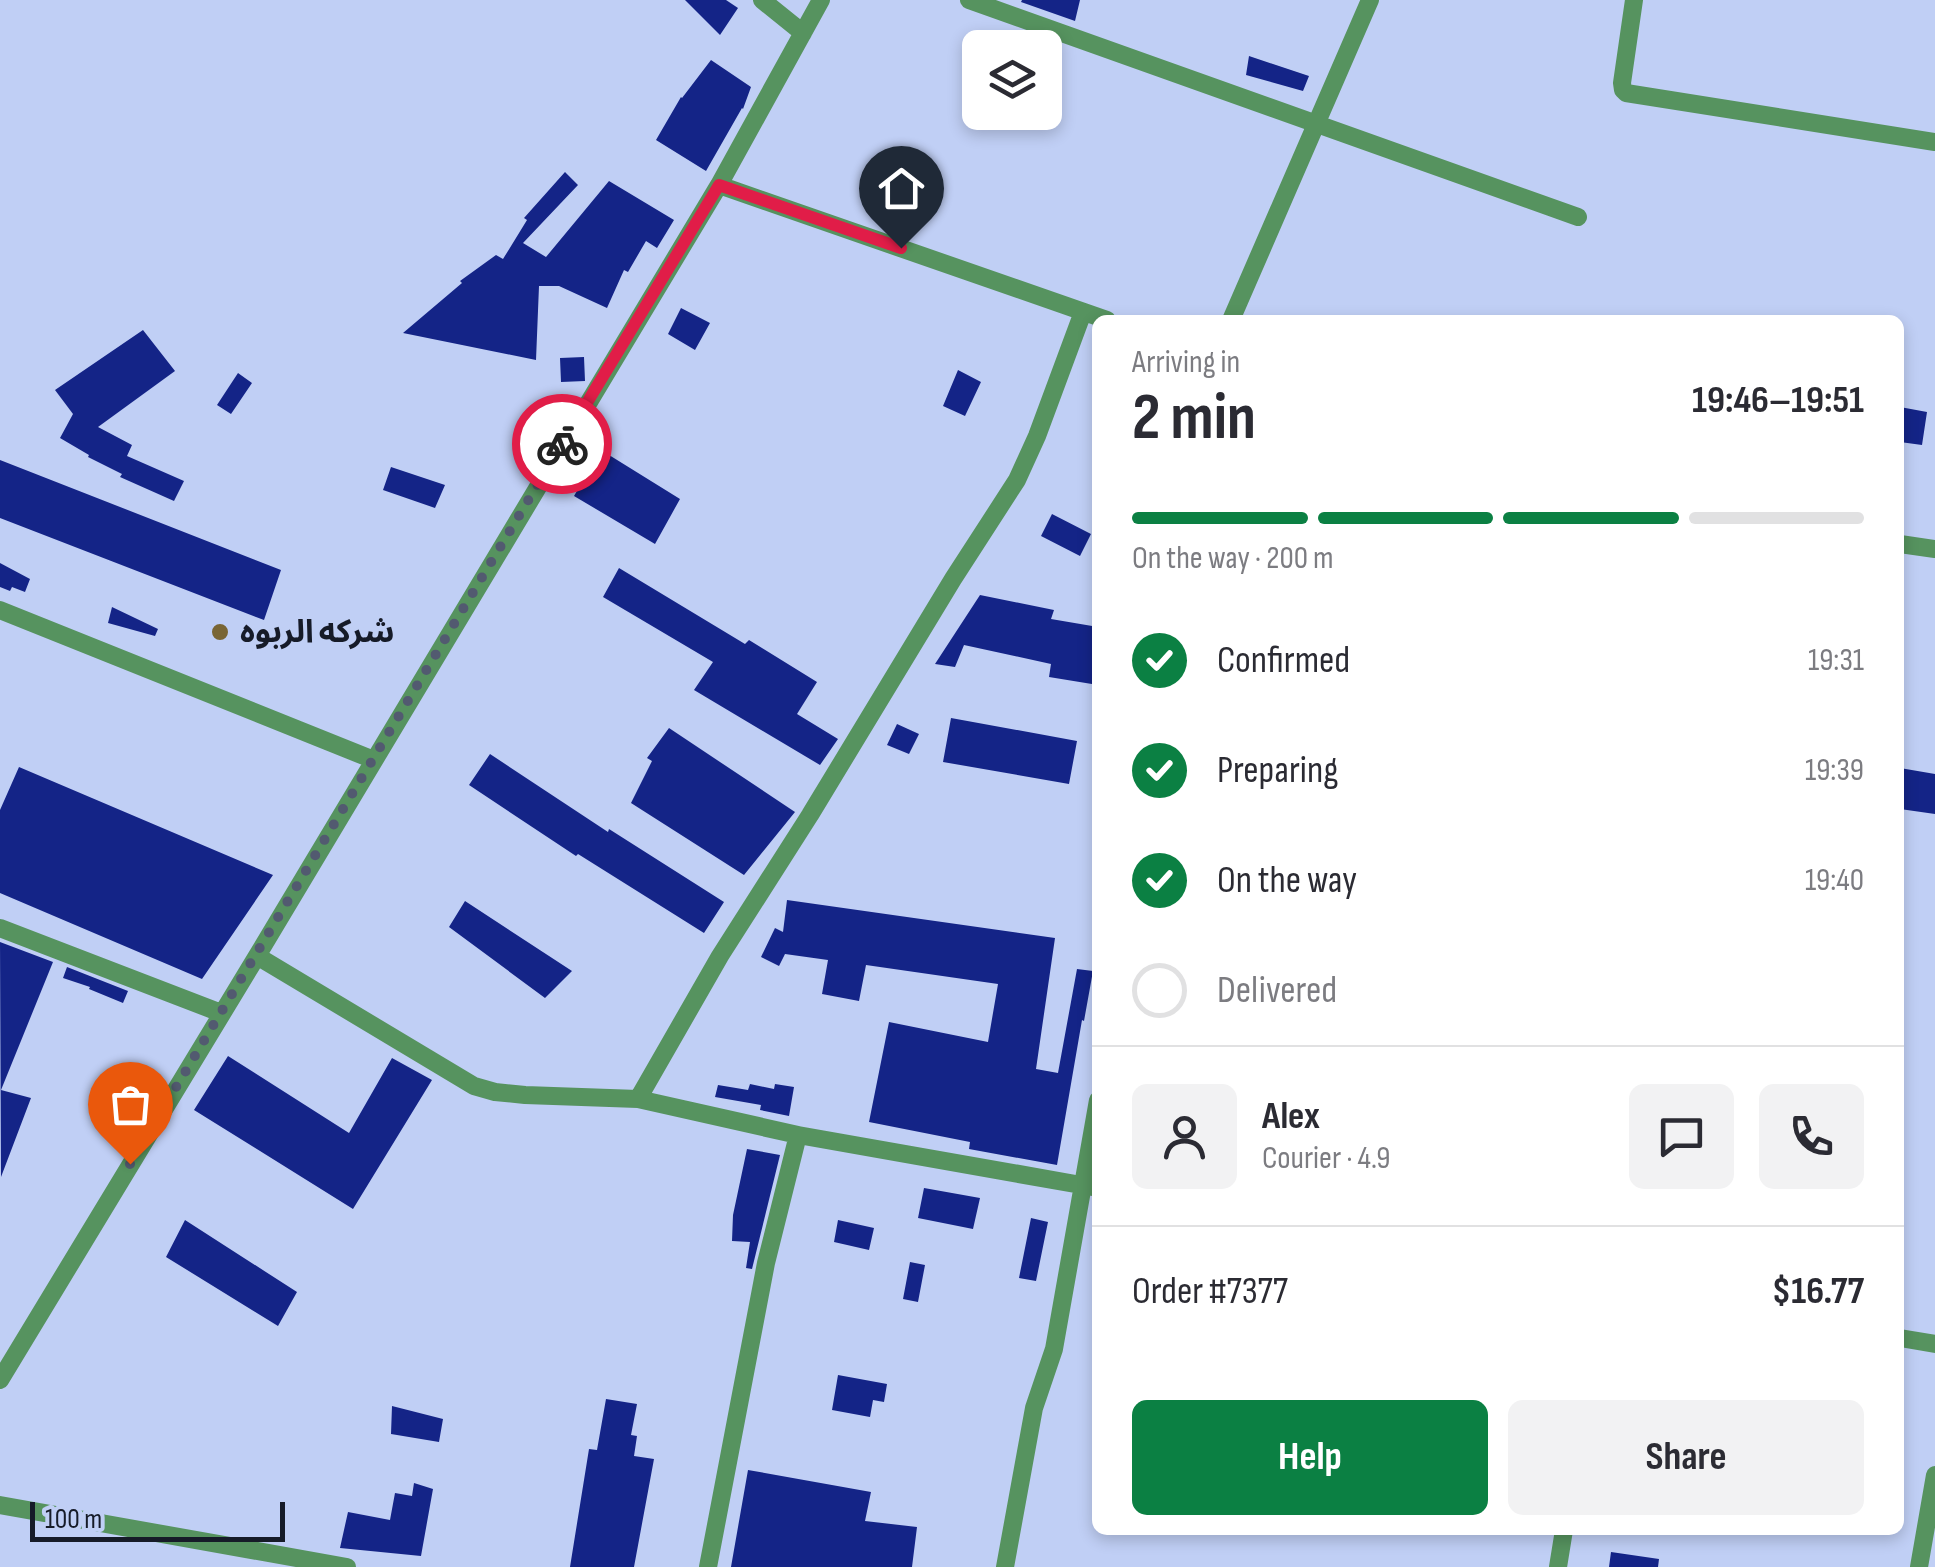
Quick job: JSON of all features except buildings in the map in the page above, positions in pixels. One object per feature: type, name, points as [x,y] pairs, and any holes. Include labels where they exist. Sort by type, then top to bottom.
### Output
[{"type":"street","points":[[762,0],[802,33]]},
{"type":"street","points":[[0,1380],[719,185],[821,0]]},
{"type":"street","points":[[969,0],[1578,217]]},
{"type":"street","points":[[1233,315],[1370,0]]},
{"type":"street","points":[[1634,0],[1622,82],[1626,93],[1935,142]]},
{"type":"street","points":[[719,185],[1092,315]]},
{"type":"street","points":[[638,1099],[720,956],[1017,480],[1083,312]]},
{"type":"street","points":[[1904,545],[1935,549]]},
{"type":"street","points":[[0,610],[374,760]]},
{"type":"street","points":[[0,928],[222,1014]]},
{"type":"street","points":[[257,956],[474,1086],[495,1092],[638,1099],[798,1134],[1090,1187],[1066,1274],[1054,1350],[1034,1408],[1005,1567]]},
{"type":"street","points":[[708,1567],[766,1263],[798,1134]]},
{"type":"street","points":[[1904,1339],[1935,1344]]},
{"type":"street","points":[[1919,1567],[1935,1475]]},
{"type":"street","points":[[0,1506],[347,1567]]},
{"type":"street","points":[[1558,1567],[1563,1535]]},
{"type":"way so far","points":[[130,1164],[562,444]]},
{"type":"place","name":"شركه الربوه","points":[[220,632]]},
{"type":"route","points":[[562,444],[719,185],[901,248]]}]
